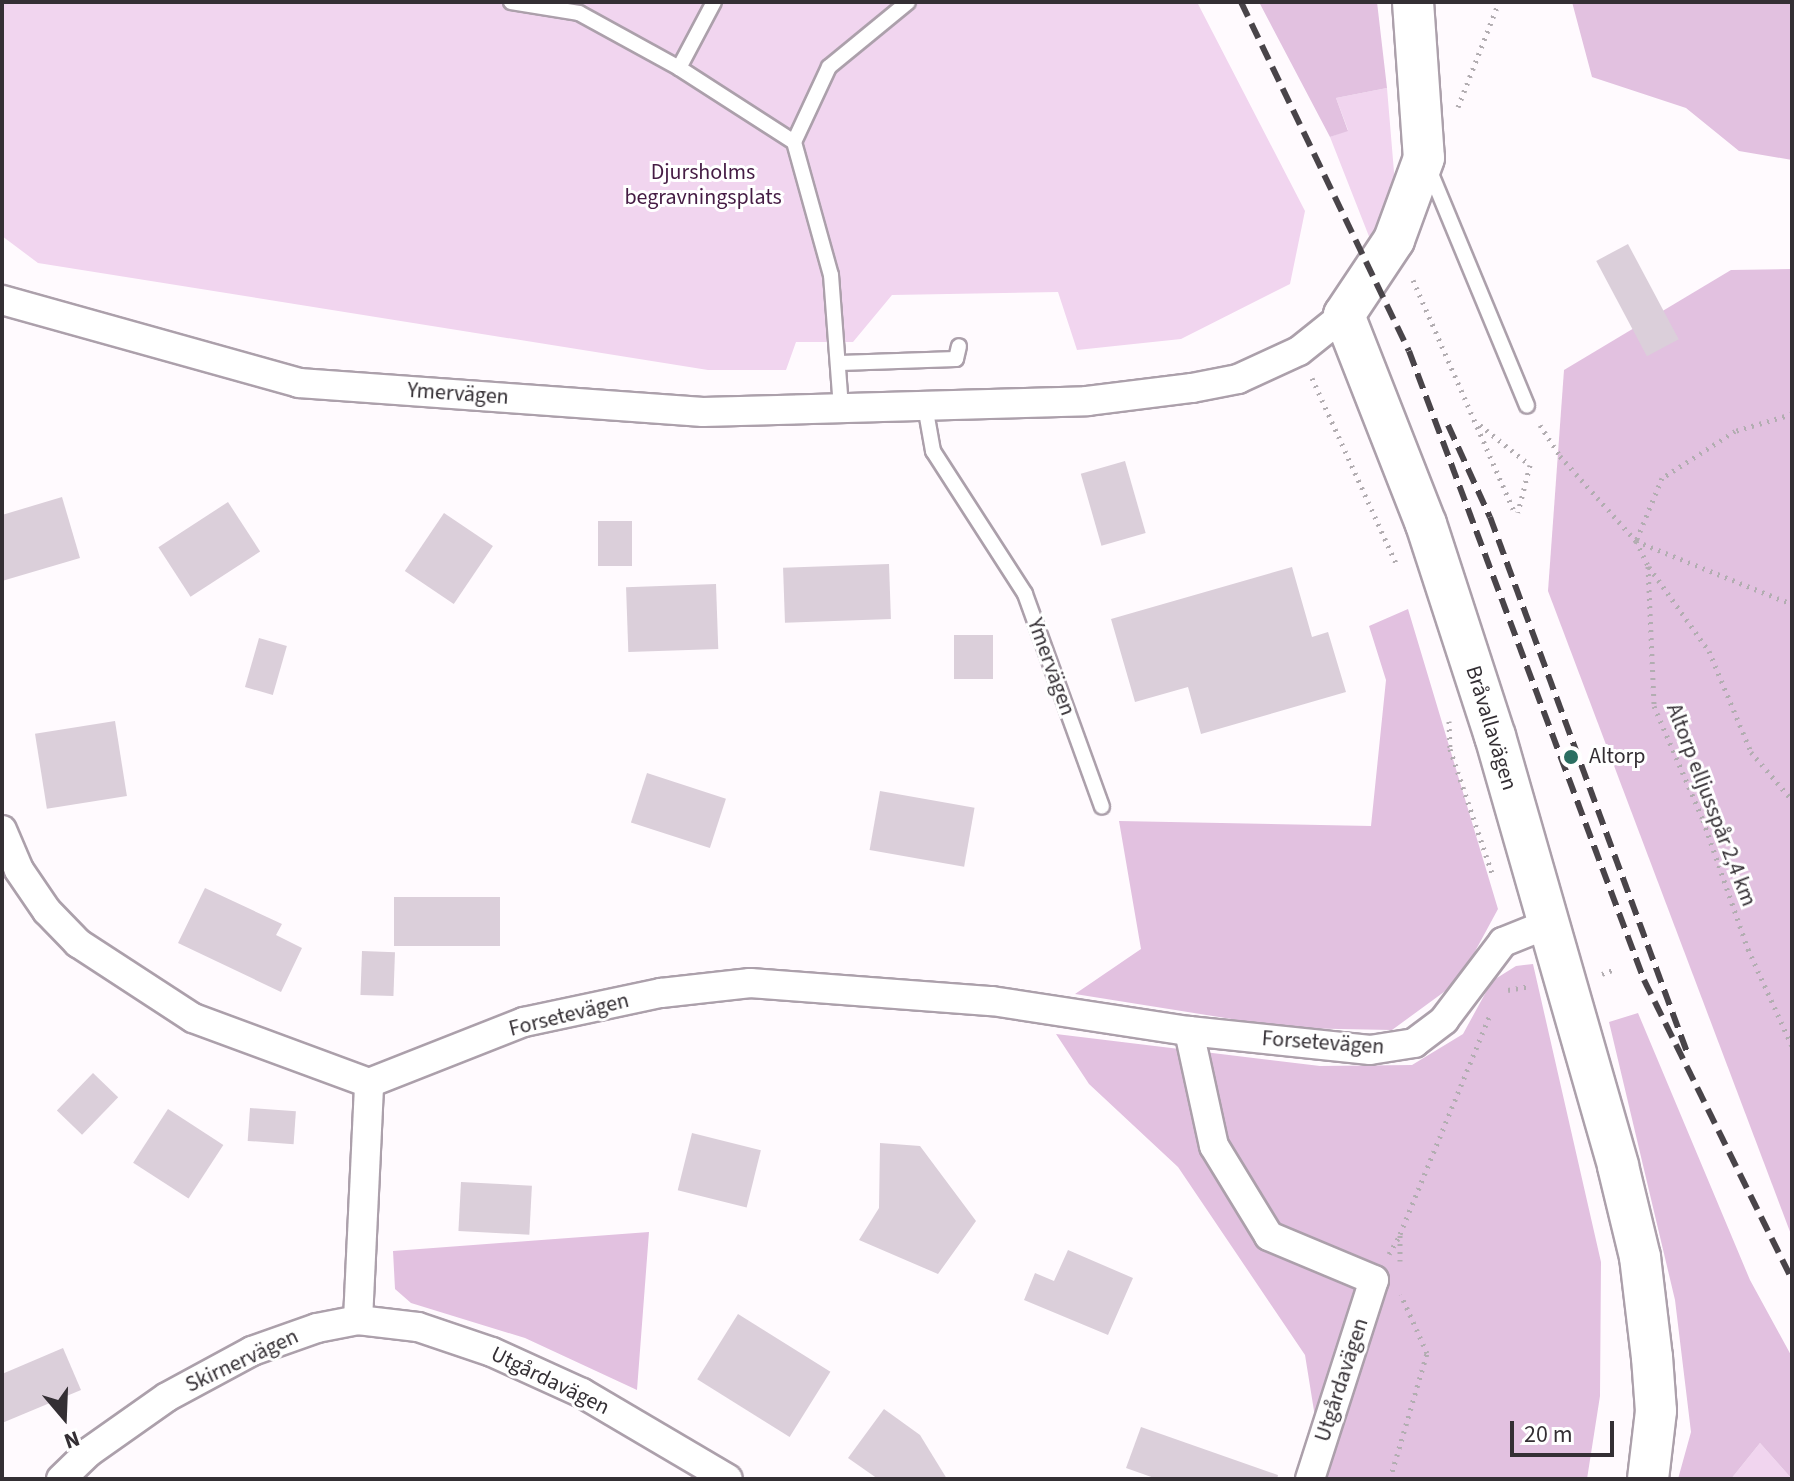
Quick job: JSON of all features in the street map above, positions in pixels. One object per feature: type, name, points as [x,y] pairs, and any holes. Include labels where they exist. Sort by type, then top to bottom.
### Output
[{"type":"street","points":[[1344,315],[1394,240],[1425,150],[1413,2]]},
{"type":"street","name":"Ymervägen","points":[[2,300],[299,383],[703,412],[1087,401],[1192,388],[1238,379],[1299,351],[1344,315]]},
{"type":"street","name":"Bråvallavägen","points":[[1344,315],[1426,524],[1550,923],[1640,1257],[1656,1411],[1648,1479]]},
{"type":"street","points":[[2,830],[19,870],[47,911],[78,943],[193,1018],[369,1083],[358,1320]]},
{"type":"street","name":"Forsetevägen","points":[[369,1083],[524,1022],[661,993],[750,983],[992,1001],[1189,1031],[1370,1050],[1414,1043],[1444,1020],[1503,942],[1550,923]]},
{"type":"street","points":[[1189,1031],[1214,1146],[1269,1236],[1391,1283]]},
{"type":"street","name":"Utgårdavägen","points":[[1310,1479],[1391,1283]]},
{"type":"street","name":"Utgårdavägen","points":[[358,1320],[418,1327],[492,1352],[582,1393],[728,1479]]},
{"type":"street","name":"Skirnervägen","points":[[61,1479],[89,1452],[167,1397],[252,1351],[317,1328],[358,1320]]},
{"type":"lane","points":[[511,2],[579,13],[679,68],[794,142]]},
{"type":"lane","points":[[679,68],[714,2]]},
{"type":"lane","points":[[841,408],[831,275],[794,142],[829,67],[908,2]]},
{"type":"lane","points":[[1425,150],[1527,406]]},
{"type":"lane","points":[[840,363],[956,359],[959,346]]},
{"type":"lane","name":"Ymervägen","points":[[925,406],[933,451],[1025,594],[1102,807]]},
{"type":"path","points":[[1425,150],[1451,129],[1499,2]]},
{"type":"path","points":[[1394,240],[1517,513],[1530,465],[1479,424]]},
{"type":"path","points":[[1299,351],[1403,579]]},
{"type":"path","points":[[1527,406],[1560,456],[1636,541],[1792,604]]},
{"type":"path","points":[[1636,541],[1662,478],[1735,431],[1792,414]]},
{"type":"path","name":"Altorp elljusspår 2,4 km","points":[[1636,541],[1648,566],[1654,706],[1703,820],[1748,949],[1792,1046]]},
{"type":"path","points":[[1648,566],[1709,651],[1751,752],[1792,800]]},
{"type":"path","points":[[1449,709],[1450,749],[1494,878]]},
{"type":"path","points":[[1498,998],[1510,989],[1531,986],[1514,938]]},
{"type":"path","points":[[1390,1479],[1427,1353],[1391,1283],[1400,1234],[1493,1009]]},
{"type":"green space","name":"Djursholms begravningsplats","points":[[2,2],[1197,2],[1305,211],[1290,284],[1181,339],[1077,350],[1058,292],[892,295],[853,342],[796,342],[786,370],[708,370],[38,263],[2,236]]},
{"type":"green space","points":[[1387,88],[1395,184],[1385,222],[1370,239],[1330,137],[1348,130],[1336,98]]},
{"type":"green space","points":[[1760,1443],[1792,1479],[1731,1479]]},
{"type":"shaded area","points":[[1259,2],[1377,2],[1387,88],[1336,98],[1348,131],[1330,137]]},
{"type":"shaded area","points":[[1572,2],[1792,2],[1792,160],[1739,151],[1686,108],[1592,77]]},
{"type":"shaded area","points":[[1792,269],[1792,1237],[1548,591],[1564,370],[1731,270]]},
{"type":"shaded area","points":[[1408,609],[1498,909],[1459,981],[1392,1030],[1288,1028],[1075,994],[1141,949],[1119,821],[1371,826],[1386,680],[1369,626]]},
{"type":"shaded area","points":[[1533,964],[1601,1262],[1600,1396],[1587,1479],[1325,1479],[1305,1355],[1178,1167],[1089,1084],[1056,1034],[1320,1066],[1412,1065],[1463,1034],[1492,981],[1516,966]]},
{"type":"shaded area","points":[[1638,1013],[1750,1280],[1792,1357],[1792,1479],[1760,1443],[1731,1479],[1678,1479],[1691,1432],[1675,1300],[1609,1022]]},
{"type":"shaded area","points":[[649,1232],[637,1390],[525,1338],[411,1303],[395,1289],[393,1251]]},
{"type":"building","points":[[1628,244],[1679,339],[1647,356],[1596,261]]},
{"type":"building","points":[[1125,461],[1146,533],[1101,546],[1081,474]]},
{"type":"building","points":[[62,497],[80,558],[2,581],[2,515]]},
{"type":"building","points":[[228,502],[260,551],[191,597],[158,547]]},
{"type":"building","points":[[444,513],[493,546],[454,604],[405,571]]},
{"type":"building","points":[[598,521],[632,521],[632,566],[598,566]]},
{"type":"building","points":[[889,564],[891,619],[785,623],[783,568]]},
{"type":"building","points":[[1292,567],[1312,637],[1328,632],[1346,692],[1201,734],[1188,687],[1135,702],[1111,619]]},
{"type":"building","points":[[716,584],[718,649],[628,652],[626,587]]},
{"type":"building","points":[[954,635],[993,635],[993,679],[954,679]]},
{"type":"building","points":[[259,638],[287,646],[273,695],[245,687]]},
{"type":"building","points":[[115,721],[127,796],[47,809],[35,734]]},
{"type":"building","points":[[647,773],[726,799],[710,848],[631,822]]},
{"type":"building","points":[[880,791],[975,808],[964,867],[870,850]]},
{"type":"building","points":[[205,888],[282,924],[276,935],[302,948],[281,992],[178,943]]},
{"type":"building","points":[[394,897],[500,897],[500,946],[394,946]]},
{"type":"building","points":[[362,951],[395,952],[393,996],[360,995]]},
{"type":"building","points":[[93,1073],[118,1097],[82,1135],[57,1110]]},
{"type":"building","points":[[250,1108],[296,1111],[294,1144],[248,1141]]},
{"type":"building","points":[[168,1109],[223,1145],[188,1199],[133,1163]]},
{"type":"building","points":[[692,1133],[761,1150],[747,1207],[678,1190]]},
{"type":"building","points":[[880,1143],[920,1146],[976,1221],[938,1274],[859,1240],[879,1208]]},
{"type":"building","points":[[461,1182],[532,1186],[529,1235],[458,1231]]},
{"type":"building","points":[[1068,1250],[1133,1278],[1108,1335],[1024,1300],[1035,1273],[1054,1281]]},
{"type":"building","points":[[738,1314],[830,1372],[790,1437],[697,1379]]},
{"type":"building","points":[[63,1348],[81,1390],[2,1423],[2,1374]]},
{"type":"building","points":[[884,1409],[920,1435],[947,1479],[878,1479],[848,1458]]},
{"type":"building","points":[[1141,1427],[1278,1475],[1277,1479],[1157,1479],[1126,1468]]},
{"type":"railway","points":[[1241,2],[1409,351],[1644,980],[1792,1280]]},
{"type":"railway","points":[[1448,425],[1490,517],[1687,1052]]},
{"type":"place","name":"Altorp","points":[[1571,757]]}]
